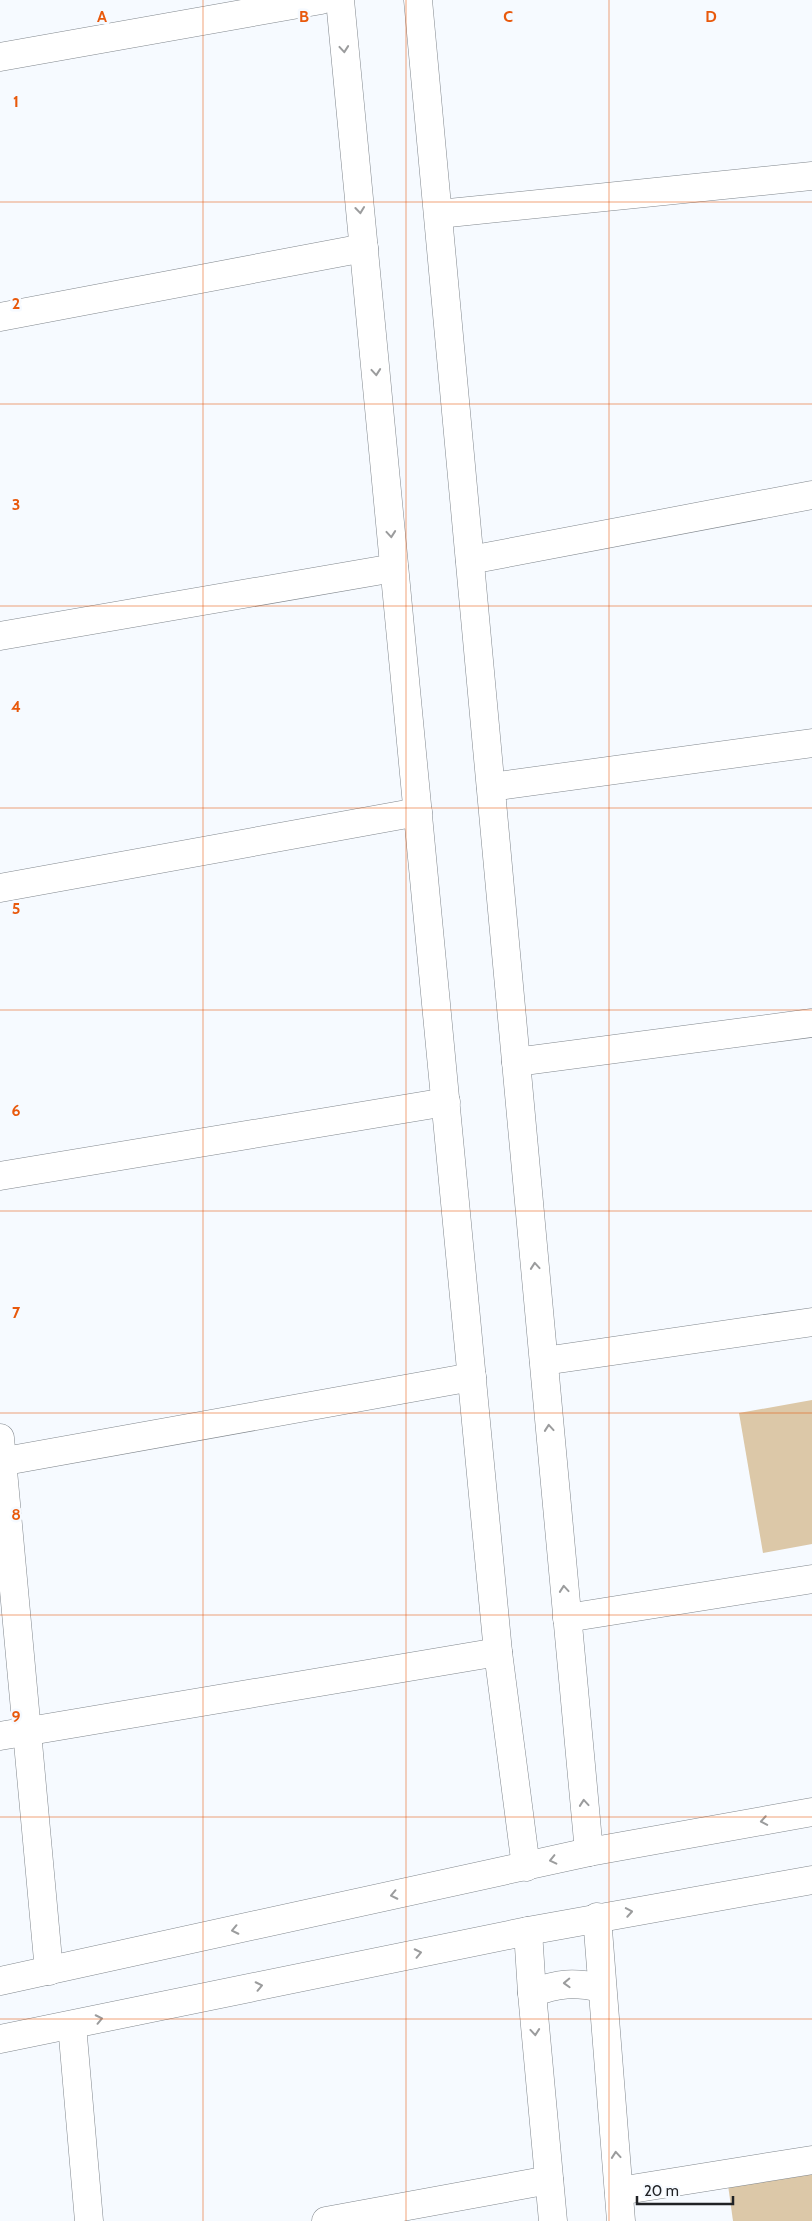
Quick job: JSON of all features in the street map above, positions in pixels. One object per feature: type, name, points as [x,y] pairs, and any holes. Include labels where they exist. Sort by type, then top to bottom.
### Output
[{"type":"street","points":[[0,57],[321,0]]},
{"type":"street","points":[[340,0],[498,1652],[526,1867]]},
{"type":"street","points":[[418,0],[589,1852]]},
{"type":"street","points":[[439,214],[812,176]]},
{"type":"street","points":[[0,317],[364,248]]},
{"type":"street","points":[[470,560],[812,495]]},
{"type":"street","points":[[0,636],[394,568]]},
{"type":"street","points":[[491,787],[812,743]]},
{"type":"street","points":[[0,888],[418,812]]},
{"type":"street","points":[[516,1062],[812,1023]]},
{"type":"street","points":[[0,1176],[446,1102]]},
{"type":"street","points":[[544,1361],[812,1322]]},
{"type":"street","points":[[49,1971],[1,1454],[472,1377]]},
{"type":"street","points":[[566,1618],[812,1579]]},
{"type":"street","points":[[0,1736],[498,1652]]},
{"type":"street","points":[[0,1981],[589,1852],[812,1812]]},
{"type":"street","points":[[0,2039],[597,1917],[812,1880]]},
{"type":"street","points":[[597,1917],[622,2221]]},
{"type":"street","points":[[528,1931],[553,2221]]},
{"type":"street","points":[[532,1993],[557,1984],[580,1983],[602,1988]]},
{"type":"street","points":[[72,2025],[89,2221]]},
{"type":"street","points":[[619,2191],[812,2160]]},
{"type":"street","points":[[326,2221],[549,2180]]},
{"type":"building","points":[[812,1400],[812,1544],[763,1553],[739,1413]]},
{"type":"building","points":[[812,2174],[812,2221],[733,2221],[728,2185]]}]
